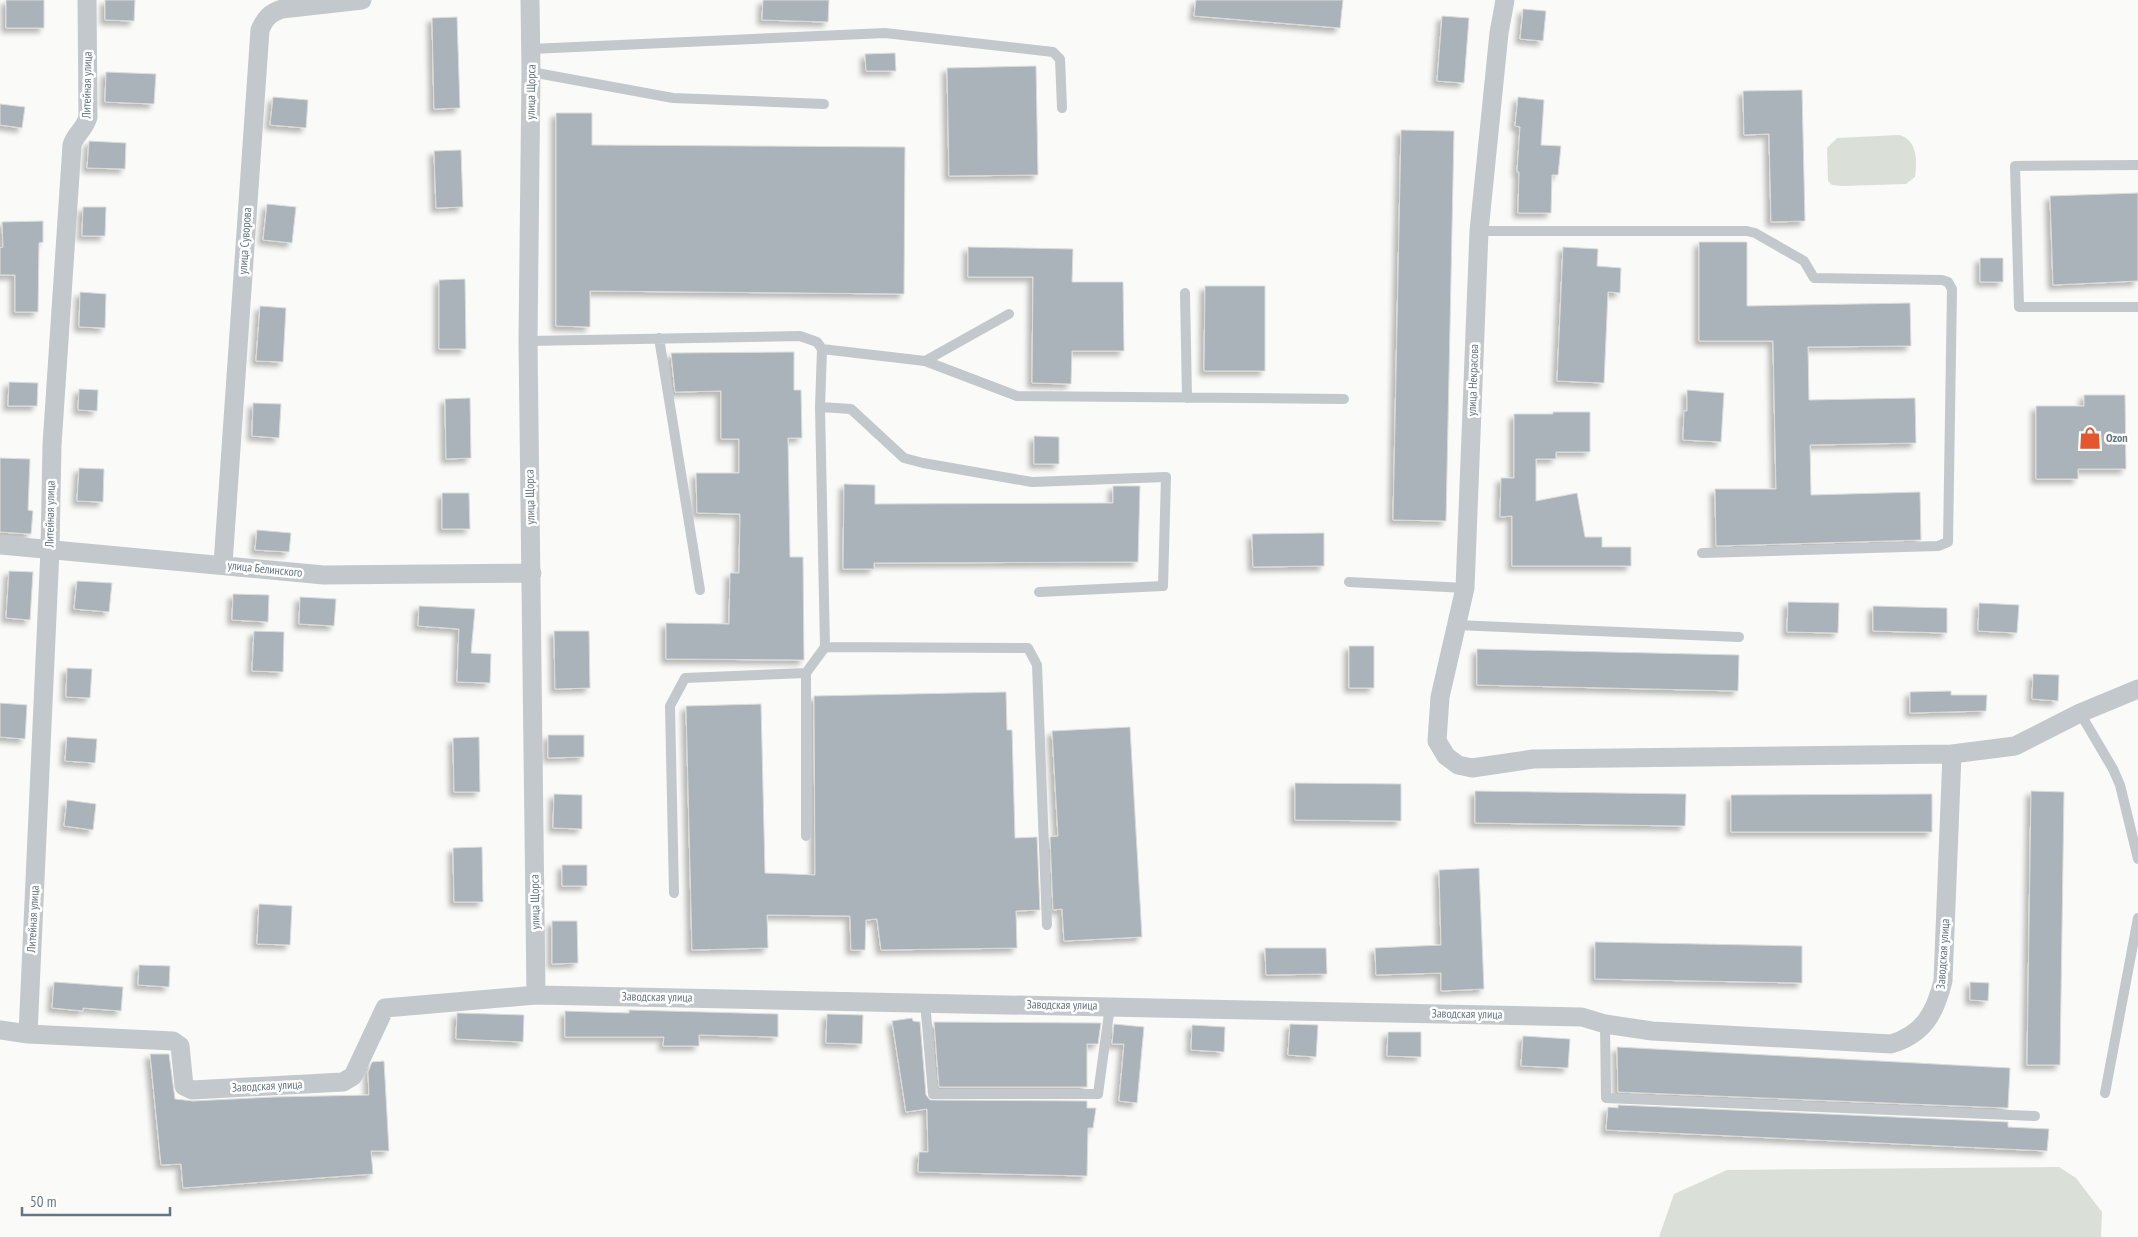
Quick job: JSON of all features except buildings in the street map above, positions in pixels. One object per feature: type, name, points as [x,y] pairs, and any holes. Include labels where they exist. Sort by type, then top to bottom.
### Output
[{"type":"street","name":"Литейная улица","points":[[28,1034],[50,550],[52,445],[72,146],[74,137],[86,125],[88,117],[87,0]]},
{"type":"street","name":"улица Суворова","points":[[223,564],[260,30],[264,20],[272,12],[282,9],[362,0]]},
{"type":"street","name":"улица Щорса","points":[[530,0],[532,72],[528,341],[536,995]]},
{"type":"street","name":"улица Некрасова","points":[[1505,0],[1499,33],[1479,231],[1465,588],[1440,697],[1437,741],[1446,756],[1458,765],[1472,768],[1532,759],[1952,754]]},
{"type":"street","name":"улица Белинского","points":[[0,545],[223,564],[324,575],[532,573]]},
{"type":"street","points":[[1952,754],[2014,746],[2080,713],[2138,689]]},
{"type":"street","name":"Заводская улица","points":[[0,1030],[28,1034],[173,1041],[180,1046],[184,1086],[192,1090],[343,1082],[353,1076],[385,1008],[536,995],[1582,1017],[1605,1024],[1652,1031],[1891,1044],[1906,1040],[1920,1030],[1939,998],[1943,981],[1952,754]]},
{"type":"lane","points":[[531,49],[885,33],[1053,52],[1060,59],[1062,108]]},
{"type":"lane","points":[[532,72],[673,98],[824,104]]},
{"type":"lane","points":[[2138,165],[2015,166],[2020,307],[2138,307]]},
{"type":"lane","points":[[1479,231],[1747,231],[1755,233],[1804,261],[1814,278],[1942,280],[1948,282],[1952,289],[1948,542],[1938,546],[1702,553]]},
{"type":"lane","points":[[1185,293],[1187,398]]},
{"type":"lane","points":[[925,361],[1008,314]]},
{"type":"lane","points":[[528,341],[800,336],[817,342],[822,349],[820,407],[824,647],[806,673],[806,836]]},
{"type":"lane","points":[[659,338],[700,590]]},
{"type":"lane","points":[[822,349],[925,361],[1017,396],[1344,399]]},
{"type":"lane","points":[[820,407],[851,409],[904,458],[923,463],[1032,482],[1166,478],[1163,586],[1039,592]]},
{"type":"lane","points":[[1349,582],[1465,588]]},
{"type":"lane","points":[[1456,625],[1739,637]]},
{"type":"lane","points":[[824,647],[1028,648],[1037,665],[1047,925]]},
{"type":"lane","points":[[674,893],[670,706],[685,678],[806,673]]},
{"type":"lane","points":[[2080,713],[2117,777],[2138,859]]},
{"type":"lane","points":[[2105,1093],[2138,918]]},
{"type":"lane","points":[[925,1002],[934,1094],[1098,1094],[1110,1006]]},
{"type":"lane","points":[[1605,1024],[1606,1098],[2035,1116]]},
{"type":"shaded area","points":[[1899,135],[1910,141],[1916,158],[1915,177],[1906,184],[1842,186],[1832,185],[1828,181],[1827,148],[1837,138]]},
{"type":"shaded area","points":[[2059,1167],[2076,1178],[2102,1212],[2101,1237],[1659,1237],[1674,1194],[1727,1170]]},
{"type":"place","name":"Ozon","points":[[2090,438]]}]
